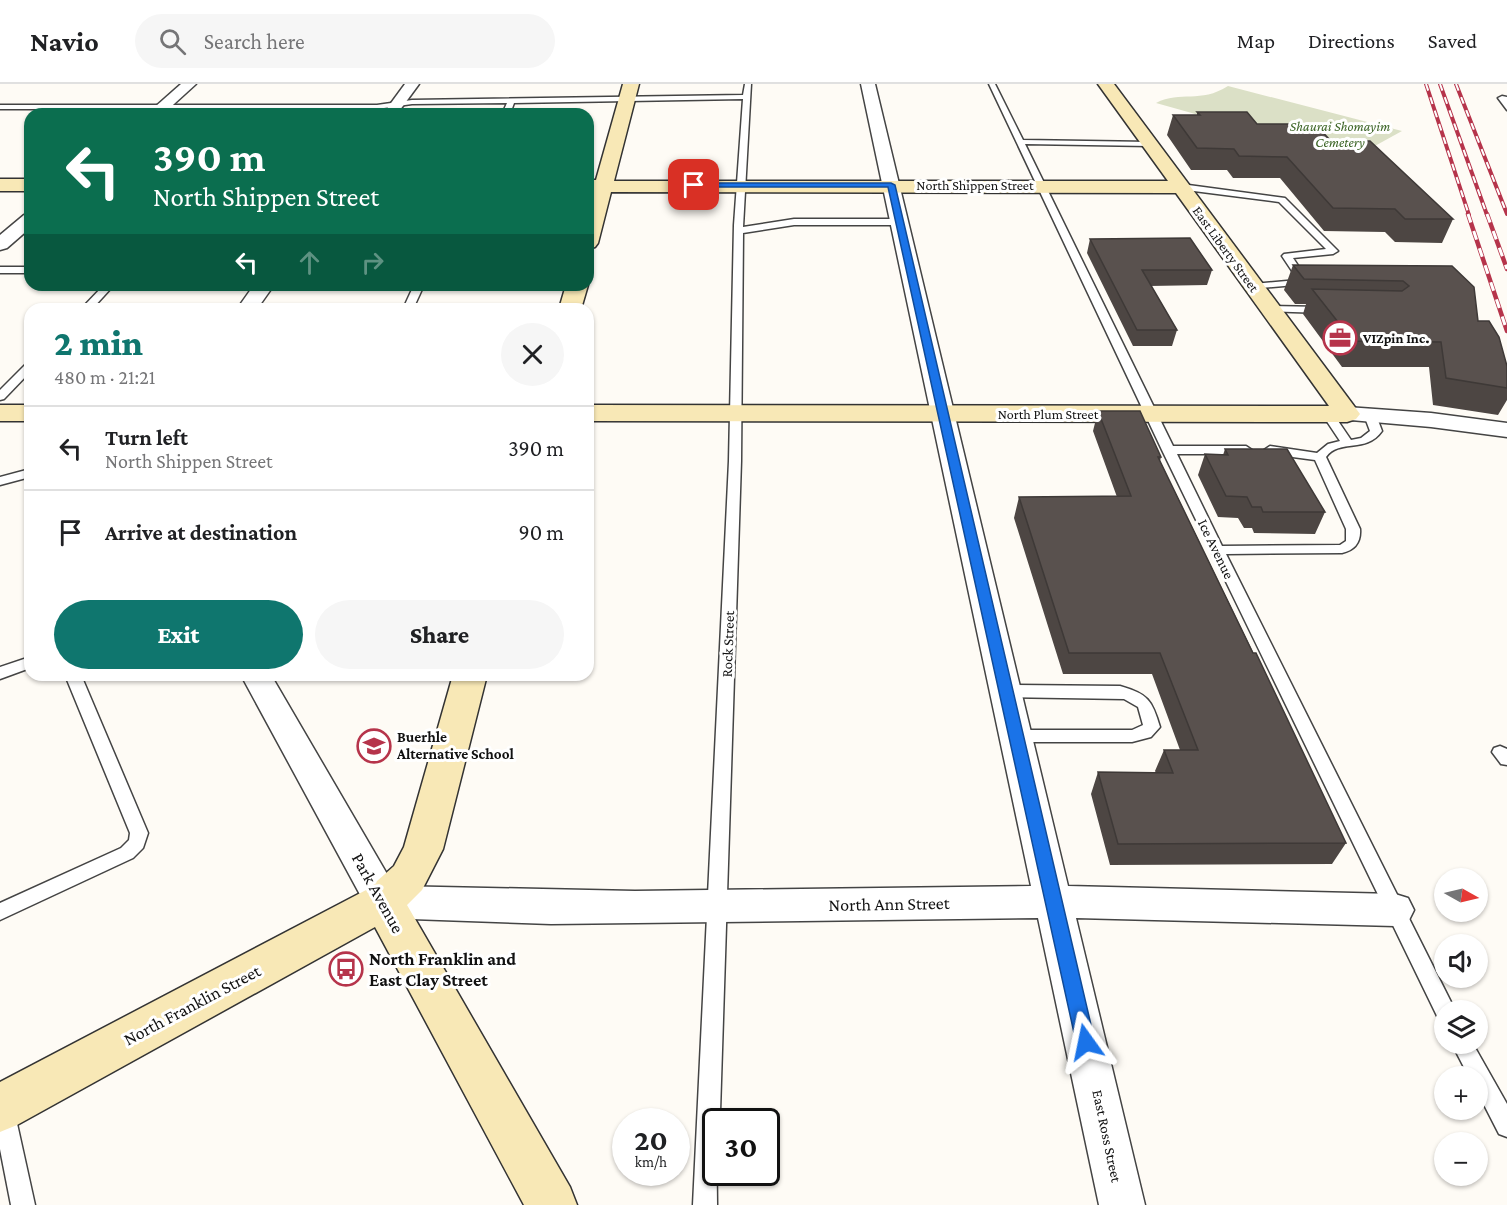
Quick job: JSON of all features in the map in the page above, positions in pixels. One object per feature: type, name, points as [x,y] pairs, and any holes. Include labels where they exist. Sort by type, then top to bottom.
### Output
[{"type":"street","points":[[160,108],[189,84]]},
{"type":"street","points":[[394,108],[412,84]]},
{"type":"street","name":"East Ross Street","points":[[868,84],[1122,1205]]},
{"type":"street","name":"East Liberty Street","points":[[1106,84],[1348,415]]},
{"type":"street","points":[[596,186],[629,91]]},
{"type":"street","points":[[0,185],[24,185]]},
{"type":"street","name":"North Shippen Street","points":[[596,186],[1181,187]]},
{"type":"street","points":[[0,244],[24,224]]},
{"type":"street","points":[[0,413],[24,413]]},
{"type":"street","name":"North Plum Street","points":[[594,413],[1348,415],[1431,420],[1507,430]]},
{"type":"street","name":"Park Avenue","points":[[259,681],[552,1205]]},
{"type":"street","name":"North Franklin Street","points":[[1,1105],[383,902],[408,878],[423,849],[468,681]]},
{"type":"street","name":"North Ann Street","points":[[383,902],[451,906],[719,907],[1055,902],[1395,910]]},
{"type":"lane","name":"Ice Avenue","points":[[992,84],[1168,450],[1440,1000]]},
{"type":"lane","points":[[396,108],[412,102],[513,100],[629,91],[748,91]]},
{"type":"lane","name":"Rock Street","points":[[705,1205],[719,907],[736,413],[739,230],[748,91]]},
{"type":"lane","points":[[1507,99],[1502,98],[1507,108]]},
{"type":"lane","points":[[509,108],[513,100]]},
{"type":"lane","points":[[0,107],[53,108]]},
{"type":"lane","points":[[303,108],[384,108]]},
{"type":"lane","points":[[1021,142],[1150,144]]},
{"type":"lane","points":[[1181,187],[1282,200],[1333,252],[1287,256],[1304,282],[1253,287]]},
{"type":"lane","points":[[739,230],[754,230],[794,222],[900,222]]},
{"type":"lane","points":[[0,270],[24,270]]},
{"type":"lane","points":[[92,303],[103,291]]},
{"type":"lane","points":[[1269,309],[1336,310]]},
{"type":"lane","points":[[0,398],[24,372]]},
{"type":"lane","points":[[1320,457],[1326,448],[1365,441],[1376,431],[1348,415],[1347,443]]},
{"type":"lane","points":[[1168,450],[1272,450],[1320,457]]},
{"type":"lane","points":[[1217,550],[1342,549],[1352,544],[1355,538],[1353,529],[1320,457]]},
{"type":"lane","points":[[0,481],[24,475]]},
{"type":"lane","points":[[0,674],[24,664]]},
{"type":"lane","points":[[0,912],[127,853],[137,843],[139,834],[75,681]]},
{"type":"lane","points":[[1006,691],[1120,692],[1136,696],[1144,702],[1152,727],[1145,733],[1132,736],[1016,736]]},
{"type":"lane","points":[[1467,1054],[1507,1126]]},
{"type":"lane","points":[[1,1105],[23,1205]]},
{"type":"green space","name":"Shaurai Shomayim Cemetery","points":[[1228,86],[1402,131],[1353,158],[1156,103],[1174,97],[1200,96]]},
{"type":"building","points":[[1197,112],[1247,112],[1257,124],[1315,124],[1331,141],[1370,141],[1453,219],[1405,219],[1395,209],[1333,208],[1287,157],[1239,156],[1234,149],[1197,148],[1173,115],[1200,115]]},
{"type":"building","points":[[1190,238],[1212,270],[1142,270],[1177,330],[1137,330],[1090,239]]},
{"type":"building","points":[[1293,265],[1452,266],[1474,287],[1478,321],[1489,321],[1499,337],[1507,366],[1507,388],[1446,378],[1441,342],[1353,341],[1312,289],[1402,291],[1409,286],[1403,281],[1304,279]]},
{"type":"building","points":[[1098,411],[1140,411],[1161,457],[1158,457],[1253,653],[1256,653],[1346,843],[1118,844],[1098,772],[1173,773],[1164,750],[1198,750],[1160,653],[1069,653],[1019,497],[1131,496]]},
{"type":"building","points":[[1225,449],[1287,449],[1325,512],[1263,512],[1261,507],[1252,507],[1247,497],[1226,496],[1205,454],[1228,455]]},
{"type":"railway","points":[[1426,84],[1469,215]]},
{"type":"railway","points":[[1440,84],[1487,215]]},
{"type":"railway","points":[[1456,84],[1507,214]]},
{"type":"railway","points":[[1468,214],[1507,331]]},
{"type":"railway","points":[[1487,214],[1507,269]]},
{"type":"place","name":"VIZpin Inc.","points":[[1340,338]]},
{"type":"place","name":"Buerhle Alternative School","points":[[374,746]]},
{"type":"place","name":"North Franklin and East Clay Street","points":[[346,969]]},
{"type":"route","points":[[694,185],[891,185],[941,413],[1086,1042]]}]
